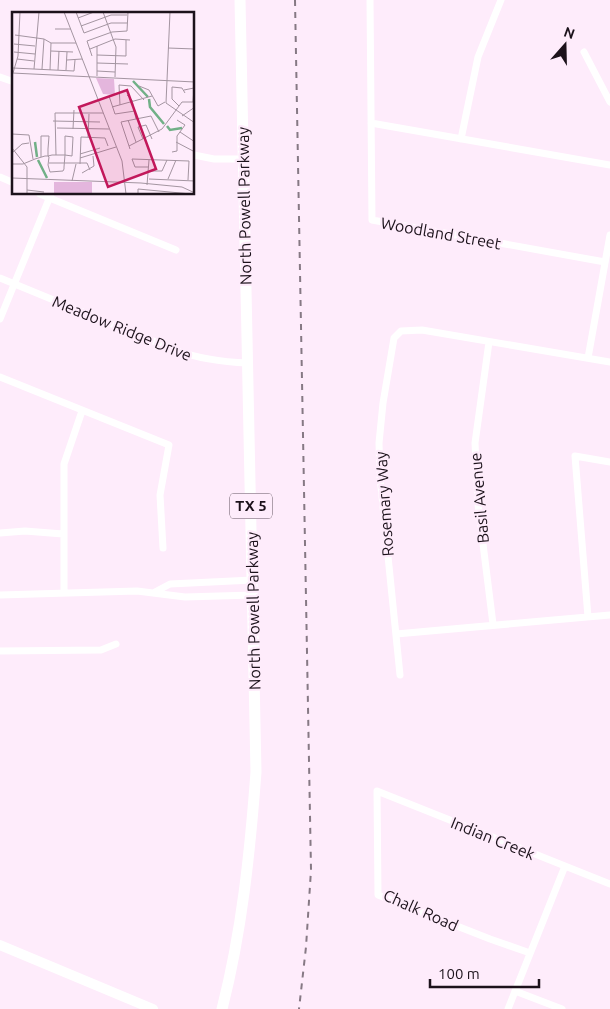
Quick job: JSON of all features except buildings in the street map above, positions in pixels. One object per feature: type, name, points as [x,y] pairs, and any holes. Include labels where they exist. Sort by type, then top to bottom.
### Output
[{"type":"main road","name":"North Powell Parkway","points":[[222,1009],[236,942],[252,832],[256,772],[240,0]]},
{"type":"street","points":[[370,0],[371,123],[610,164]]},
{"type":"street","points":[[461,139],[478,57],[501,0]]},
{"type":"street","points":[[584,52],[610,102]]},
{"type":"street","points":[[0,77],[12,81]]},
{"type":"street","name":"Woodland Street","points":[[371,123],[372,220],[605,262]]},
{"type":"street","points":[[195,155],[214,159],[244,159]]},
{"type":"street","points":[[0,177],[12,182]]},
{"type":"street","points":[[0,319],[50,196],[176,250]]},
{"type":"street","points":[[588,358],[610,235]]},
{"type":"street","name":"Meadow Ridge Drive","points":[[0,278],[198,358],[218,362],[248,363]]},
{"type":"street","name":"Rosemary Way","points":[[400,675],[380,477],[379,443],[382,403],[393,343],[397,334],[406,330],[422,330],[489,342]]},
{"type":"street","points":[[489,342],[610,362]]},
{"type":"street","name":"Basil Avenue","points":[[489,342],[475,443],[477,489],[493,624]]},
{"type":"street","points":[[0,377],[169,445],[160,495],[163,548]]},
{"type":"street","points":[[64,592],[64,464],[82,411]]},
{"type":"street","points":[[588,617],[575,456],[610,462]]},
{"type":"street","points":[[0,533],[25,531],[63,534]]},
{"type":"street","points":[[154,593],[170,584],[253,580]]},
{"type":"street","points":[[0,594],[64,592],[154,593],[185,597],[253,595]]},
{"type":"street","points":[[396,634],[610,614]]},
{"type":"street","points":[[0,651],[101,650],[116,644]]},
{"type":"street","name":"Indian Creek","points":[[377,791],[610,884]]},
{"type":"street","name":"Chalk Road","points":[[377,791],[378,894],[490,940],[530,952]]},
{"type":"street","points":[[508,1009],[565,866]]},
{"type":"street","points":[[0,945],[153,1009]]},
{"type":"street","points":[[516,991],[562,1009]]},
{"type":"railway","points":[[295,0],[311,870],[306,947],[299,1009]]}]
